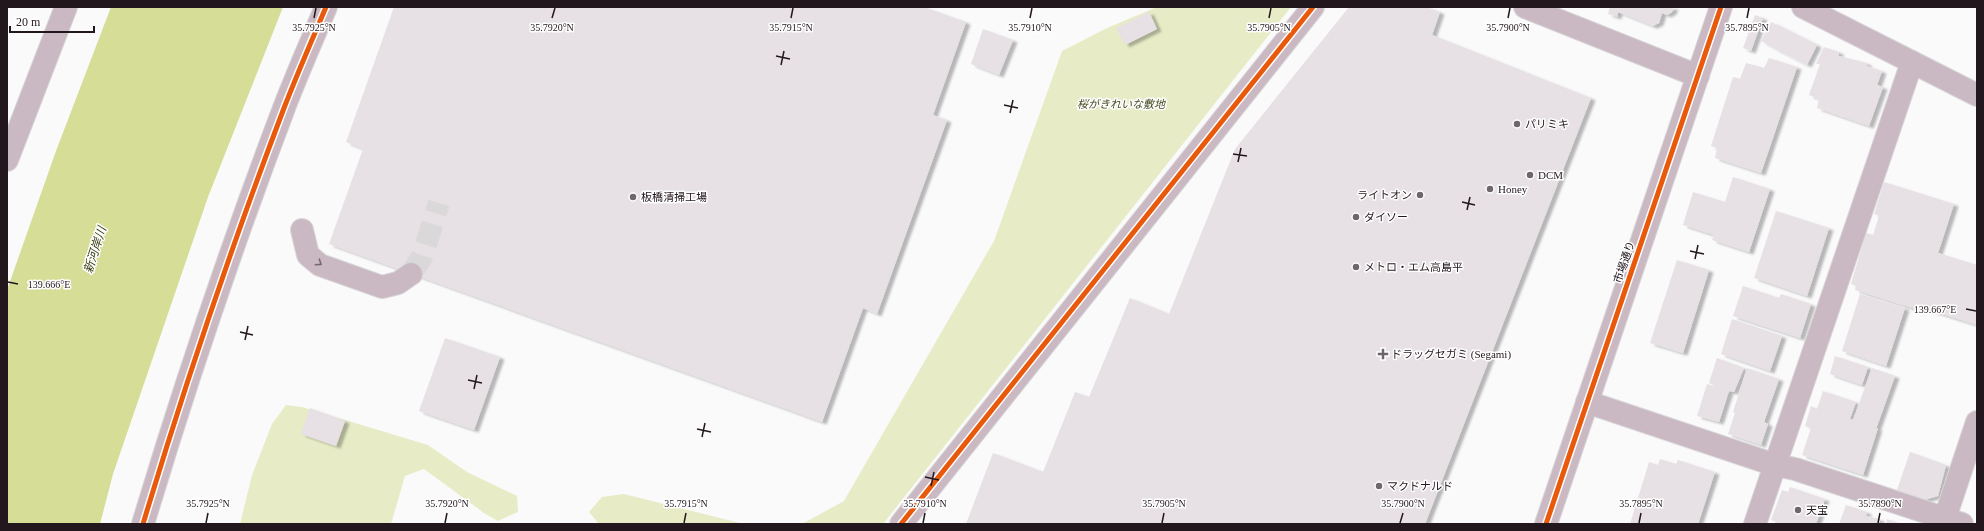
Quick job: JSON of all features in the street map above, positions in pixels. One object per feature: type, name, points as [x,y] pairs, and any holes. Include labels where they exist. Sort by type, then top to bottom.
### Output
[{"type":"street","points":[[7,160],[66,7]]},
{"type":"street","points":[[143,524],[174,422],[284,106],[326,7]]},
{"type":"street","points":[[901,524],[1314,7]]},
{"type":"street","points":[[1525,7],[1698,76]]},
{"type":"street","name":"市場通り","points":[[1546,524],[1721,7]]},
{"type":"street","points":[[1803,7],[1977,95]]},
{"type":"street","points":[[1755,524],[1912,62]]},
{"type":"street","points":[[302,230],[308,255],[320,265],[382,287],[398,283],[411,274]]},
{"type":"street","points":[[1587,402],[1775,465],[1795,469],[1950,522],[1977,422]]},
{"type":"green space","name":"桜がきれいな敷地","points":[[1157,7],[1291,7],[883,524],[802,524],[844,501],[994,241],[1062,51],[1107,28]]},
{"type":"green space","points":[[286,405],[302,407],[428,445],[467,472],[517,496],[518,512],[498,521],[484,513],[424,469],[405,476],[391,524],[240,524],[252,475],[272,424]]},
{"type":"green space","points":[[624,494],[744,524],[599,524],[589,512],[602,497]]},
{"type":"water","name":"新河岸川","points":[[111,7],[283,7],[208,197],[113,474],[100,524],[7,524],[7,290],[56,151]]},
{"type":"building","name":"板橋清掃工場","points":[[394,7],[924,7],[966,22],[933,115],[947,120],[877,314],[863,308],[822,422],[329,244],[363,149],[346,142]]},
{"type":"building","name":"メトロ・エム高島平","points":[[1349,7],[1427,7],[1440,12],[1432,35],[1591,98],[1425,524],[966,524],[993,453],[1043,472],[1075,392],[1089,397],[1130,298],[1169,314],[1235,149]]},
{"type":"building","points":[[1610,7],[1674,7],[1672,12],[1667,15],[1662,13],[1659,23],[1653,26],[1618,12],[1617,17],[1608,14]]},
{"type":"building","points":[[1149,12],[1157,29],[1125,45],[1116,28]]},
{"type":"building","points":[[1755,15],[1763,18],[1751,51],[1743,48]]},
{"type":"building","points":[[1771,22],[1817,45],[1807,65],[1761,41]]},
{"type":"building","points":[[983,29],[1013,40],[999,75],[971,64]]},
{"type":"building","points":[[1824,47],[1839,52],[1839,56],[1867,63],[1867,66],[1882,71],[1877,85],[1883,87],[1869,126],[1817,108],[1819,99],[1809,95],[1820,64],[1816,64]]},
{"type":"building","points":[[1769,58],[1797,67],[1761,173],[1715,158],[1717,148],[1711,146],[1733,77],[1740,79],[1746,63],[1764,68]]},
{"type":"building","points":[[1733,177],[1770,189],[1749,252],[1712,240],[1714,235],[1683,225],[1693,192],[1725,202]]},
{"type":"building","points":[[1884,182],[1954,204],[1938,253],[1977,265],[1977,325],[1913,305],[1912,308],[1855,290],[1856,286],[1851,284],[1866,233],[1873,235],[1879,216],[1874,214]]},
{"type":"building","points":[[1776,211],[1829,228],[1807,296],[1754,278]]},
{"type":"building","points":[[1677,260],[1709,270],[1683,353],[1650,343]]},
{"type":"building","points":[[1743,286],[1779,298],[1781,294],[1811,304],[1800,338],[1733,316]]},
{"type":"building","points":[[1860,294],[1905,308],[1886,366],[1842,351]]},
{"type":"building","points":[[1732,319],[1782,336],[1770,371],[1721,354]]},
{"type":"building","points":[[445,338],[500,357],[474,430],[419,411]]},
{"type":"building","points":[[1835,356],[1868,367],[1862,385],[1830,374]]},
{"type":"building","points":[[1717,358],[1744,368],[1734,392],[1729,391],[1719,422],[1697,416],[1707,384],[1719,388],[1709,383]]},
{"type":"building","points":[[1747,368],[1779,379],[1764,422],[1768,424],[1761,445],[1728,434],[1735,413],[1733,412]]},
{"type":"building","points":[[1872,368],[1895,376],[1876,429],[1878,428],[1863,475],[1802,455],[1811,428],[1805,426],[1811,406],[1817,409],[1823,391],[1856,402],[1850,419],[1853,420]]},
{"type":"building","points":[[310,408],[345,421],[336,446],[301,434]]},
{"type":"building","points":[[1910,452],[1946,465],[1938,496],[1924,500],[1897,490]]},
{"type":"building","points":[[1660,459],[1676,464],[1678,460],[1715,472],[1698,524],[1630,524],[1649,462],[1658,465]]},
{"type":"building","name":"天宝","points":[[1790,487],[1825,499],[1816,524],[1783,524],[1771,520],[1782,490],[1788,492]]},
{"type":"building","points":[[1846,505],[1867,512],[1866,516],[1880,519],[1879,524],[1839,524]]},
{"type":"building","points":[[1887,519],[1901,524],[1886,524]]},
{"type":"tunnel","points":[[411,274],[422,257],[439,203]]},
{"type":"cycle path","points":[[143,524],[192,367],[246,211],[289,95],[326,7]]},
{"type":"cycle path","points":[[901,524],[1313,7]]},
{"type":"cycle path","points":[[1546,524],[1721,7]]},
{"type":"place","name":"パリミキ","points":[[1517,124]]},
{"type":"place","name":"DCM","points":[[1530,175]]},
{"type":"place","name":"Honey","points":[[1490,189]]},
{"type":"place","name":"ライトオン","points":[[1420,195]]},
{"type":"place","name":"板橋清掃工場","points":[[633,197]]},
{"type":"place","name":"ダイソー","points":[[1356,217]]},
{"type":"place","name":"メトロ・エム高島平","points":[[1356,267]]},
{"type":"place","name":"ドラッグセガミ (Segami)","points":[[1383,354]]},
{"type":"place","name":"マクドナルド","points":[[1379,486]]},
{"type":"place","name":"天宝","points":[[1798,510]]}]
